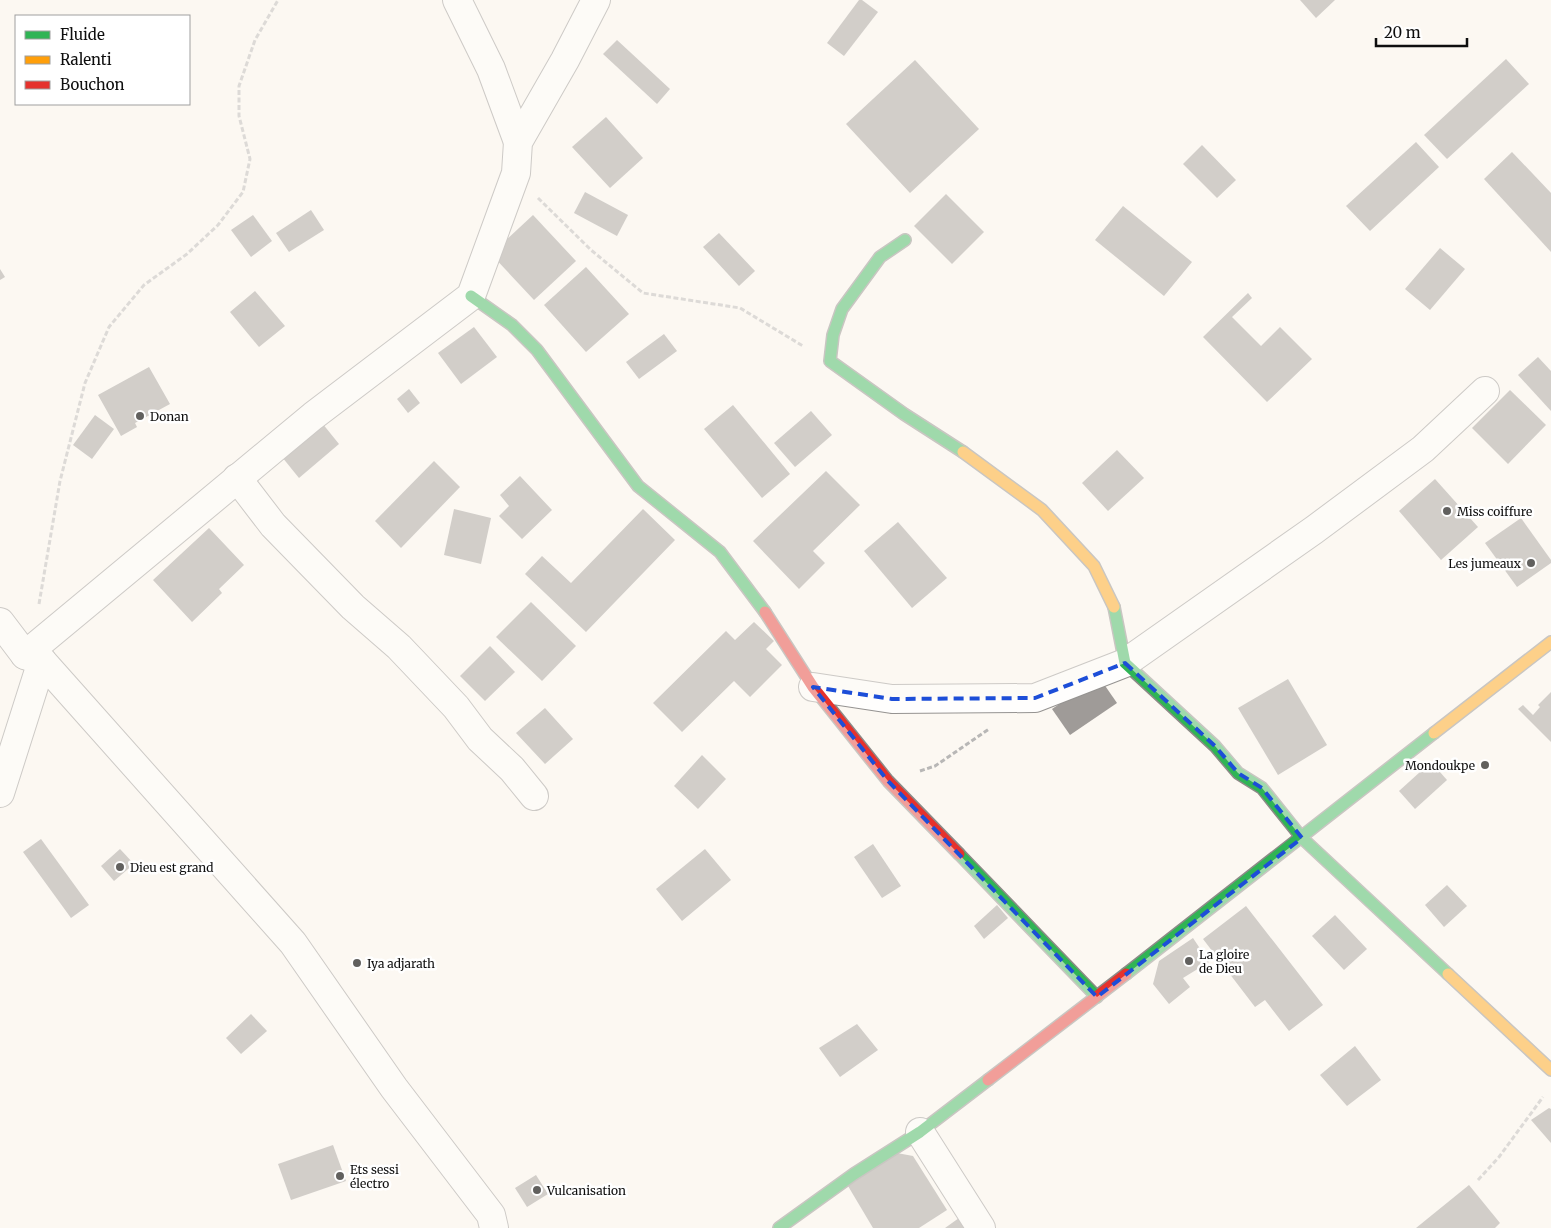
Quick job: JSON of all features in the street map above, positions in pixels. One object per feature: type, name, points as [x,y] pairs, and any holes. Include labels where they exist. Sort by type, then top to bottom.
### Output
[{"type":"street","points":[[0,793],[33,655],[237,478],[313,416],[471,296],[516,174],[518,142],[491,69],[457,0]]},
{"type":"street","points":[[518,142],[566,60],[596,0]]},
{"type":"street","points":[[905,240],[880,257],[842,309],[833,335],[830,361],[904,414],[942,437],[995,474],[1042,510],[1094,566],[1114,608],[1125,663],[1215,746],[1238,773],[1262,788],[1302,838],[1551,1070]]},
{"type":"street","points":[[471,296],[512,325],[537,350],[638,486],[720,552],[768,614],[813,687],[888,781],[1097,997]]},
{"type":"street","points":[[813,687],[892,699],[1035,698],[1125,663],[1314,530],[1423,448],[1485,391]]},
{"type":"street","points":[[237,478],[273,525],[353,607],[399,647],[456,707],[480,739],[512,769],[534,796]]},
{"type":"street","points":[[0,622],[33,655],[293,943],[394,1088],[491,1215],[494,1228]]},
{"type":"street","points":[[779,1228],[854,1174],[920,1132],[1302,838],[1551,642]]},
{"type":"street","points":[[920,1132],[981,1228]]},
{"type":"path","points":[[33,655],[60,482],[85,383],[110,327],[144,285],[187,254],[218,225],[243,192],[250,159],[239,116],[238,86],[255,40],[278,0]]},
{"type":"path","points":[[516,174],[539,200],[591,250],[643,293],[740,308],[805,347]]},
{"type":"path","points":[[888,781],[934,766],[996,724]]},
{"type":"path","points":[[1478,1180],[1499,1157],[1545,1094]]},
{"type":"highlighted area","points":[[1125,663],[1215,746],[1238,773],[1262,788],[1302,838],[1097,997],[888,781],[813,687],[892,699],[1035,698]]},
{"type":"building","points":[[859,0],[862,0],[878,12],[844,56],[827,43]]},
{"type":"building","points":[[1300,0],[1335,0],[1316,18]]},
{"type":"building","points":[[617,40],[670,89],[657,104],[603,54]]},
{"type":"building","points":[[1506,59],[1529,84],[1447,159],[1424,135]]},
{"type":"building","points":[[915,60],[979,129],[910,193],[846,124]]},
{"type":"building","points":[[606,117],[643,158],[610,188],[572,147]]},
{"type":"building","points":[[1416,142],[1439,167],[1370,231],[1346,206]]},
{"type":"building","points":[[1202,145],[1236,180],[1217,198],[1183,164]]},
{"type":"building","points":[[1512,152],[1551,193],[1551,252],[1484,179]]},
{"type":"building","points":[[585,192],[628,215],[617,236],[574,213]]},
{"type":"building","points":[[946,194],[984,232],[952,264],[914,226]]},
{"type":"building","points":[[1123,206],[1192,262],[1164,296],[1095,240]]},
{"type":"building","points":[[311,210],[324,230],[289,252],[276,233]]},
{"type":"building","points":[[253,215],[272,241],[251,257],[231,230]]},
{"type":"building","points":[[533,215],[576,261],[534,300],[491,254]]},
{"type":"building","points":[[719,233],[755,271],[739,286],[703,247]]},
{"type":"building","points":[[1440,248],[1465,269],[1430,310],[1405,289]]},
{"type":"building","points":[[586,267],[629,314],[586,352],[544,305]]},
{"type":"building","points":[[0,269],[5,277],[0,280]]},
{"type":"building","points":[[255,291],[285,326],[259,347],[230,312]]},
{"type":"building","points":[[1248,293],[1252,298],[1232,317],[1261,346],[1280,327],[1312,359],[1267,402],[1203,337]]},
{"type":"building","points":[[474,327],[497,357],[461,384],[438,353]]},
{"type":"building","points":[[664,334],[677,351],[639,379],[626,362]]},
{"type":"building","points":[[1538,357],[1551,371],[1551,411],[1518,375]]},
{"type":"building","points":[[149,367],[170,404],[135,423],[137,427],[121,436],[98,395]]},
{"type":"building","points":[[409,389],[420,403],[408,413],[397,399]]},
{"type":"building","points":[[1510,390],[1546,425],[1508,464],[1472,428]]},
{"type":"building","points":[[733,405],[790,474],[762,498],[704,429]]},
{"type":"building","points":[[811,411],[832,435],[795,467],[774,443]]},
{"type":"building","points":[[95,415],[114,429],[92,459],[73,445]]},
{"type":"building","points":[[322,423],[339,444],[299,478],[282,457]]},
{"type":"building","points":[[1117,450],[1144,478],[1108,511],[1082,483]]},
{"type":"building","points":[[434,461],[460,487],[401,548],[375,521]]},
{"type":"building","points":[[826,471],[860,505],[813,551],[825,563],[799,589],[753,541]]},
{"type":"building","points":[[520,476],[552,510],[522,539],[499,516],[509,506],[500,495]]},
{"type":"building","points":[[1435,479],[1478,527],[1441,560],[1399,511]]},
{"type":"building","points":[[454,509],[491,518],[481,564],[444,555]]},
{"type":"building","points":[[643,509],[675,540],[586,632],[525,574],[542,556],[571,583]]},
{"type":"building","points":[[1521,518],[1551,560],[1551,563],[1517,587],[1485,543]]},
{"type":"building","points":[[898,522],[947,578],[912,608],[864,551]]},
{"type":"building","points":[[209,528],[244,565],[219,589],[222,593],[192,622],[153,580]]},
{"type":"building","points":[[531,602],[576,646],[542,681],[496,637]]},
{"type":"building","points":[[754,622],[774,641],[766,649],[782,665],[750,697],[734,681],[682,732],[653,703],[726,631],[735,640]]},
{"type":"building","points":[[490,646],[515,672],[485,701],[460,676]]},
{"type":"building","points":[[1099,677],[1117,703],[1070,735],[1052,709]]},
{"type":"building","points":[[1288,679],[1327,745],[1278,775],[1238,708]]},
{"type":"building","points":[[1551,692],[1551,742],[1518,709],[1523,705],[1533,715],[1540,707],[1538,705]]},
{"type":"building","points":[[545,708],[573,739],[545,764],[516,733]]},
{"type":"building","points":[[702,755],[726,779],[698,809],[674,786]]},
{"type":"building","points":[[1431,762],[1447,780],[1415,809],[1399,791]]},
{"type":"building","points":[[41,839],[89,905],[71,918],[23,852]]},
{"type":"building","points":[[873,844],[901,886],[882,898],[854,857]]},
{"type":"building","points":[[120,849],[134,864],[114,881],[101,866]]},
{"type":"building","points":[[705,849],[731,880],[682,921],[656,889]]},
{"type":"building","points":[[1447,885],[1467,906],[1444,927],[1425,905]]},
{"type":"building","points":[[997,905],[1008,918],[984,939],[974,926]]},
{"type":"building","points":[[1246,906],[1323,1005],[1289,1031],[1265,1000],[1255,1007],[1203,939]]},
{"type":"building","points":[[1335,915],[1367,949],[1344,970],[1312,936]]},
{"type":"building","points":[[1193,938],[1209,962],[1183,978],[1190,987],[1169,1004],[1153,984],[1159,961]]},
{"type":"building","points":[[251,1014],[267,1031],[241,1054],[226,1038]]},
{"type":"building","points":[[857,1024],[878,1050],[840,1077],[819,1048]]},
{"type":"building","points":[[1355,1046],[1381,1080],[1347,1106],[1320,1075]]},
{"type":"building","points":[[1549,1108],[1551,1109],[1551,1143],[1531,1120]]},
{"type":"building","points":[[333,1145],[346,1181],[291,1200],[278,1164]]},
{"type":"building","points":[[897,1153],[913,1156],[947,1210],[919,1228],[873,1228],[848,1186]]},
{"type":"building","points":[[536,1175],[548,1194],[527,1207],[515,1188]]},
{"type":"building","points":[[1469,1185],[1500,1223],[1495,1228],[1416,1228]]},
{"type":"building","points":[[959,1218],[965,1228],[945,1228]]},
{"type":"traffic: fast","points":[[905,240],[880,257],[842,309],[833,335],[830,361],[904,414],[963,452]]},
{"type":"traffic: fast","points":[[471,296],[512,325],[537,350],[638,486],[720,552],[765,612]]},
{"type":"traffic: fast","points":[[1114,607],[1125,663],[1215,746],[1238,773],[1262,788],[1302,838],[1448,974]]},
{"type":"traffic: fast","points":[[1126,974],[1434,733]]},
{"type":"traffic: fast","points":[[959,854],[1097,997]]},
{"type":"traffic: fast","points":[[779,1228],[854,1174],[920,1132],[988,1080]]},
{"type":"traffic: slow","points":[[963,452],[1042,510],[1094,566],[1114,607]]},
{"type":"traffic: slow","points":[[1434,733],[1551,642]]},
{"type":"traffic: slow","points":[[1448,974],[1551,1070]]},
{"type":"traffic: jam","points":[[765,612],[813,687],[888,781],[959,854]]},
{"type":"traffic: jam","points":[[988,1080],[1126,974]]},
{"type":"place","name":"Donan","points":[[140,416]]},
{"type":"place","name":"Miss coiffure","points":[[1447,511]]},
{"type":"place","name":"Les jumeaux","points":[[1531,563]]},
{"type":"place","name":"Mondoukpe","points":[[1485,765]]},
{"type":"place","name":"Dieu est grand","points":[[120,867]]},
{"type":"place","name":"La gloire de Dieu","points":[[1189,961]]},
{"type":"place","name":"Iya adjarath","points":[[357,963]]},
{"type":"place","name":"Ets sessi électro","points":[[340,1176]]},
{"type":"place","name":"Vulcanisation","points":[[537,1190]]}]
